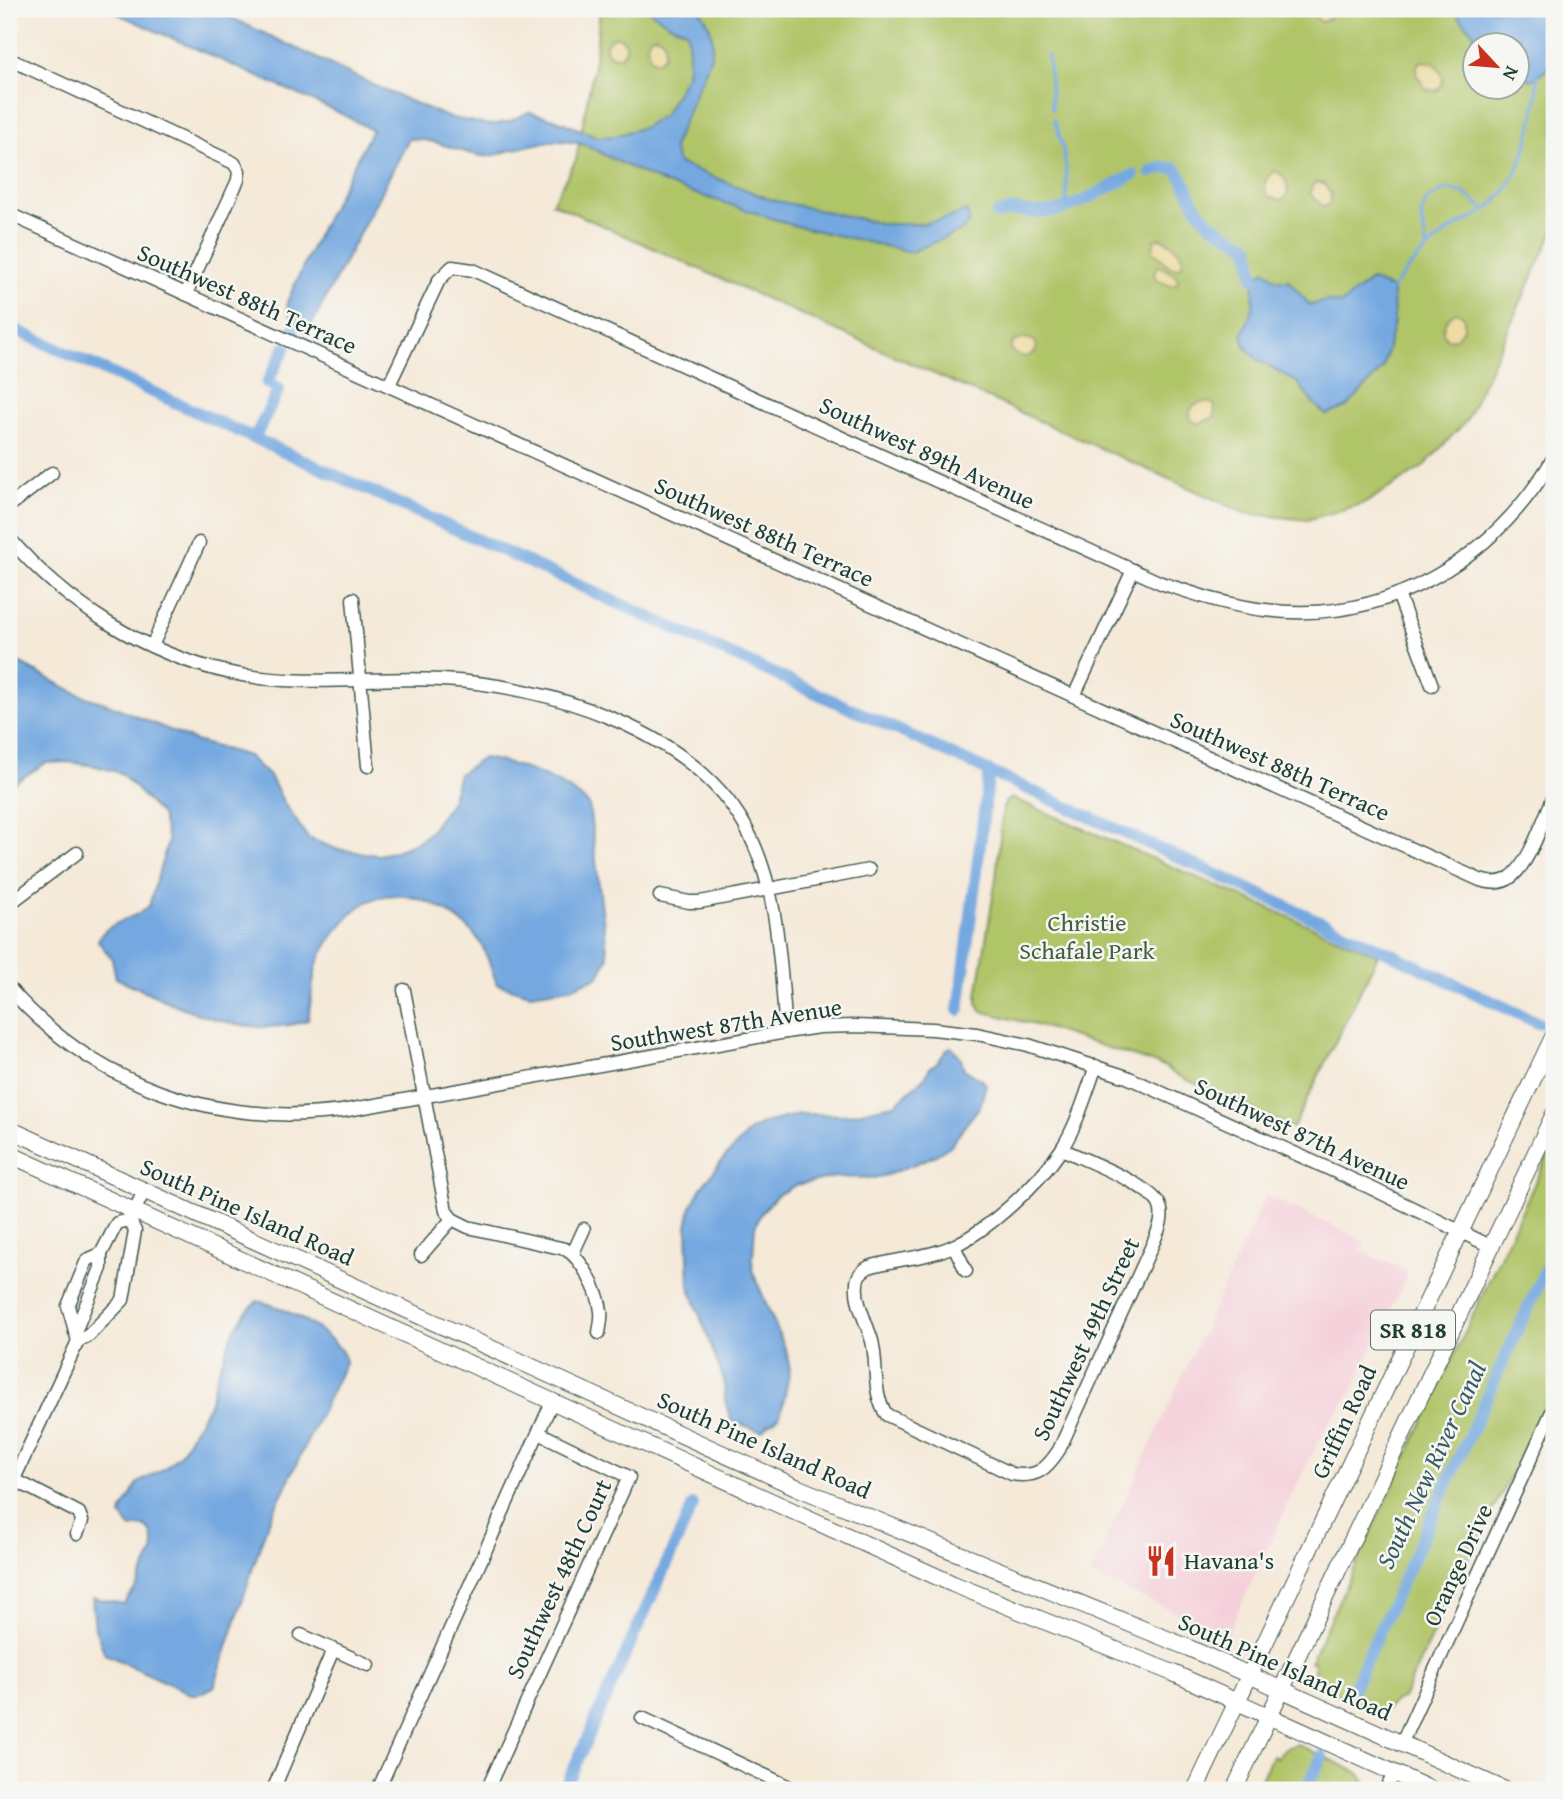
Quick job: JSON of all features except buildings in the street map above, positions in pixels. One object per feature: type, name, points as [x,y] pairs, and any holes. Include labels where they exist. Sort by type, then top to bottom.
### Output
[{"type":"main road","name":"Griffin Road","points":[[1195,1790],[1554,1035]]},
{"type":"main road","name":"SR 818","points":[[1234,1790],[1554,1114]]},
{"type":"main road","name":"South Pine Island Road","points":[[9,1129],[796,1487],[1250,1675],[1505,1790]]},
{"type":"main road","name":"South Pine Island Road","points":[[9,1154],[132,1216],[415,1339],[953,1584],[1173,1673],[1432,1790]]},
{"type":"main road","points":[[415,1339],[425,1318]]},
{"type":"street","points":[[9,59],[234,163],[239,171],[238,180],[186,294]]},
{"type":"street","name":"Southwest 88th Terrace","points":[[9,214],[1480,880],[1495,883],[1503,881],[1520,869],[1554,796]]},
{"type":"street","name":"Southwest 89th Avenue","points":[[390,385],[439,280],[453,267],[462,267],[486,275],[1133,570],[1189,592],[1266,610],[1297,612],[1344,608],[1398,594],[1457,564],[1511,518],[1542,478],[1554,457]]},
{"type":"street","points":[[9,506],[52,473]]},
{"type":"street","points":[[9,538],[27,559],[64,593],[108,623],[152,646],[209,667],[289,681],[440,680],[504,687],[551,698],[607,717],[653,738],[692,763],[712,781],[746,827],[768,890],[776,933],[786,1032]]},
{"type":"street","points":[[152,646],[198,543]]},
{"type":"street","points":[[1074,696],[1133,570]]},
{"type":"street","points":[[1398,594],[1432,685]]},
{"type":"street","points":[[353,599],[369,766]]},
{"type":"street","points":[[9,904],[77,853]]},
{"type":"street","points":[[660,896],[700,902],[869,870]]},
{"type":"street","name":"Southwest 87th Avenue","points":[[9,988],[44,1025],[85,1054],[138,1084],[166,1095],[222,1110],[286,1116],[342,1111],[786,1032],[855,1026],[933,1028],[1028,1045],[1096,1066],[1193,1106],[1490,1246]]},
{"type":"street","points":[[404,990],[442,1199],[452,1219],[468,1227],[573,1253],[579,1259],[602,1311],[599,1333]]},
{"type":"street","points":[[966,1271],[954,1246],[1016,1201],[1049,1167],[1062,1149],[1096,1066]]},
{"type":"street","name":"Southwest 49th Street","points":[[954,1246],[869,1267],[859,1276],[858,1299],[872,1343],[882,1408],[893,1419],[1012,1474],[1034,1475],[1046,1469],[1059,1450],[1160,1228],[1159,1204],[1145,1189],[1062,1149]]},
{"type":"street","points":[[76,1336],[89,1335],[123,1300],[135,1231],[132,1216],[144,1191]]},
{"type":"street","points":[[77,1534],[82,1521],[79,1513],[12,1478],[76,1336],[101,1268],[101,1254],[117,1223],[132,1216]]},
{"type":"street","points":[[421,1255],[452,1219]]},
{"type":"street","points":[[573,1253],[584,1229]]},
{"type":"street","points":[[76,1336],[68,1306],[87,1260],[101,1254]]},
{"type":"street","points":[[74,1289],[89,1298],[107,1317]]},
{"type":"street","points":[[379,1790],[552,1402]]},
{"type":"street","name":"Orange Drive","points":[[1402,1742],[1554,1407]]},
{"type":"street","name":"Southwest 48th Court","points":[[487,1790],[629,1477],[539,1433]]},
{"type":"street","points":[[301,1635],[368,1665]]},
{"type":"street","points":[[272,1790],[333,1650]]},
{"type":"street","points":[[642,1718],[796,1790]]},
{"type":"street","points":[[1386,1790],[1394,1773]]},
{"type":"shaded area","points":[[1266,1195],[1365,1241],[1362,1251],[1408,1272],[1353,1390],[1328,1425],[1304,1469],[1227,1635],[1090,1575]]},
{"type":"green space","points":[[600,9],[1554,9],[1554,230],[1466,421],[1423,467],[1365,503],[1307,520],[1245,513],[552,203],[576,160],[595,60]]},
{"type":"green space","name":"Christie Schafale Park","points":[[1012,798],[1378,955],[1293,1128],[1174,1074],[1166,1067],[1047,1028],[981,1011],[977,995],[996,878],[1003,807],[1006,801]]},
{"type":"green space","points":[[1554,1142],[1554,1383],[1403,1698],[1396,1700],[1387,1709],[1375,1711],[1321,1686],[1314,1676],[1314,1663],[1310,1662]]},
{"type":"green space","points":[[1297,1744],[1359,1773],[1365,1782],[1365,1790],[1256,1790],[1272,1756],[1277,1758],[1285,1748]]},
{"type":"sand","points":[[1312,9],[1332,9],[1329,18],[1322,22],[1316,18]]},
{"type":"sand","points":[[654,35],[665,43],[664,56],[657,62],[650,59],[647,46],[649,38]]},
{"type":"sand","points":[[616,37],[623,40],[626,47],[623,54],[616,57],[609,54],[606,47],[609,40]]},
{"type":"sand","points":[[1422,61],[1434,63],[1443,76],[1437,91],[1426,89],[1416,74],[1417,65]]},
{"type":"sand","points":[[1274,171],[1283,177],[1287,184],[1287,196],[1281,200],[1269,197],[1265,190],[1266,180]]},
{"type":"sand","points":[[1316,182],[1324,184],[1331,194],[1330,203],[1324,207],[1310,194]]},
{"type":"sand","points":[[1160,238],[1179,252],[1183,260],[1180,268],[1170,267],[1153,251],[1154,240]]},
{"type":"sand","points":[[1159,266],[1175,275],[1177,284],[1170,286],[1157,280],[1154,275]]},
{"type":"sand","points":[[1457,312],[1464,317],[1464,328],[1456,338],[1448,340],[1443,333],[1444,326]]},
{"type":"sand","points":[[1025,338],[1033,340],[1037,345],[1035,353],[1028,356],[1016,354],[1011,349],[1013,342]]},
{"type":"sand","points":[[1208,402],[1215,406],[1214,417],[1200,424],[1192,421],[1191,409],[1200,403]]},
{"type":"water","points":[[107,9],[213,9],[447,117],[491,125],[510,121],[529,112],[598,137],[615,136],[644,127],[664,115],[687,74],[687,31],[669,24],[647,9],[699,9],[711,32],[712,52],[673,148],[678,163],[772,200],[884,224],[920,224],[967,211],[970,222],[961,231],[911,252],[792,225],[666,184],[582,144],[546,142],[485,156],[428,141],[409,139],[312,324],[301,324],[291,317],[287,302],[318,234],[372,130]]},
{"type":"water","points":[[1452,9],[1554,9],[1554,45],[1548,69],[1532,79],[1532,32],[1472,32]]},
{"type":"water","points":[[1265,270],[1277,280],[1288,280],[1310,305],[1326,301],[1341,304],[1371,280],[1393,289],[1394,322],[1383,368],[1347,407],[1326,415],[1298,383],[1257,359],[1246,348],[1242,335],[1253,308],[1254,279]]},
{"type":"water","points":[[9,658],[80,695],[195,741],[248,756],[271,778],[308,838],[336,849],[378,855],[417,842],[429,833],[445,811],[452,799],[459,774],[483,758],[510,764],[554,781],[589,805],[608,958],[598,977],[570,988],[530,994],[497,984],[478,939],[454,917],[423,901],[407,896],[390,896],[374,899],[359,907],[328,943],[316,967],[308,1020],[283,1026],[234,1024],[185,1009],[116,978],[112,959],[98,941],[107,929],[149,906],[168,841],[161,815],[121,773],[96,766],[69,762],[46,763],[9,786]]},
{"type":"water","points":[[951,1047],[960,1056],[964,1069],[986,1085],[980,1106],[950,1146],[934,1156],[890,1174],[873,1178],[835,1177],[796,1185],[777,1195],[761,1213],[755,1227],[752,1270],[787,1353],[790,1370],[778,1418],[761,1431],[731,1421],[725,1400],[724,1381],[689,1286],[687,1226],[691,1207],[701,1188],[724,1158],[750,1131],[764,1123],[800,1114],[849,1115],[895,1104],[926,1076],[930,1067]]},
{"type":"water","points":[[257,1301],[309,1323],[333,1341],[346,1361],[267,1525],[214,1687],[191,1694],[105,1654],[95,1629],[92,1598],[124,1604],[137,1586],[154,1550],[152,1533],[144,1526],[130,1528],[121,1515],[122,1511],[138,1483],[165,1468],[180,1454],[209,1404],[234,1330]]},
{"type":"waterway","points":[[1048,55],[1052,109]]},
{"type":"waterway","points":[[1393,289],[1435,242],[1487,210],[1512,180],[1531,128],[1537,76]]},
{"type":"waterway","points":[[1054,120],[1065,164],[1066,208]]},
{"type":"waterway","points":[[1150,172],[1175,168],[1203,216],[1219,229],[1249,246],[1254,279]]},
{"type":"waterway","points":[[997,214],[1014,210],[1034,213],[1057,211],[1081,202],[1133,175]]},
{"type":"waterway","points":[[1427,250],[1421,214],[1427,200],[1446,189],[1463,192],[1485,210]]},
{"type":"waterway","points":[[292,333],[297,323]]},
{"type":"waterway","points":[[9,327],[1383,950],[1538,1023]]},
{"type":"waterway","points":[[254,439],[279,389],[267,383],[285,348]]},
{"type":"waterway","points":[[959,1010],[989,772]]},
{"type":"waterway","name":"South New River Canal","points":[[1349,1697],[1554,1251]]},
{"type":"waterway","points":[[564,1790],[693,1505]]},
{"type":"waterway","name":"South New River Canal","points":[[1306,1790],[1322,1756]]},
{"type":"place","name":"Havana's","points":[[1161,1561]]}]
